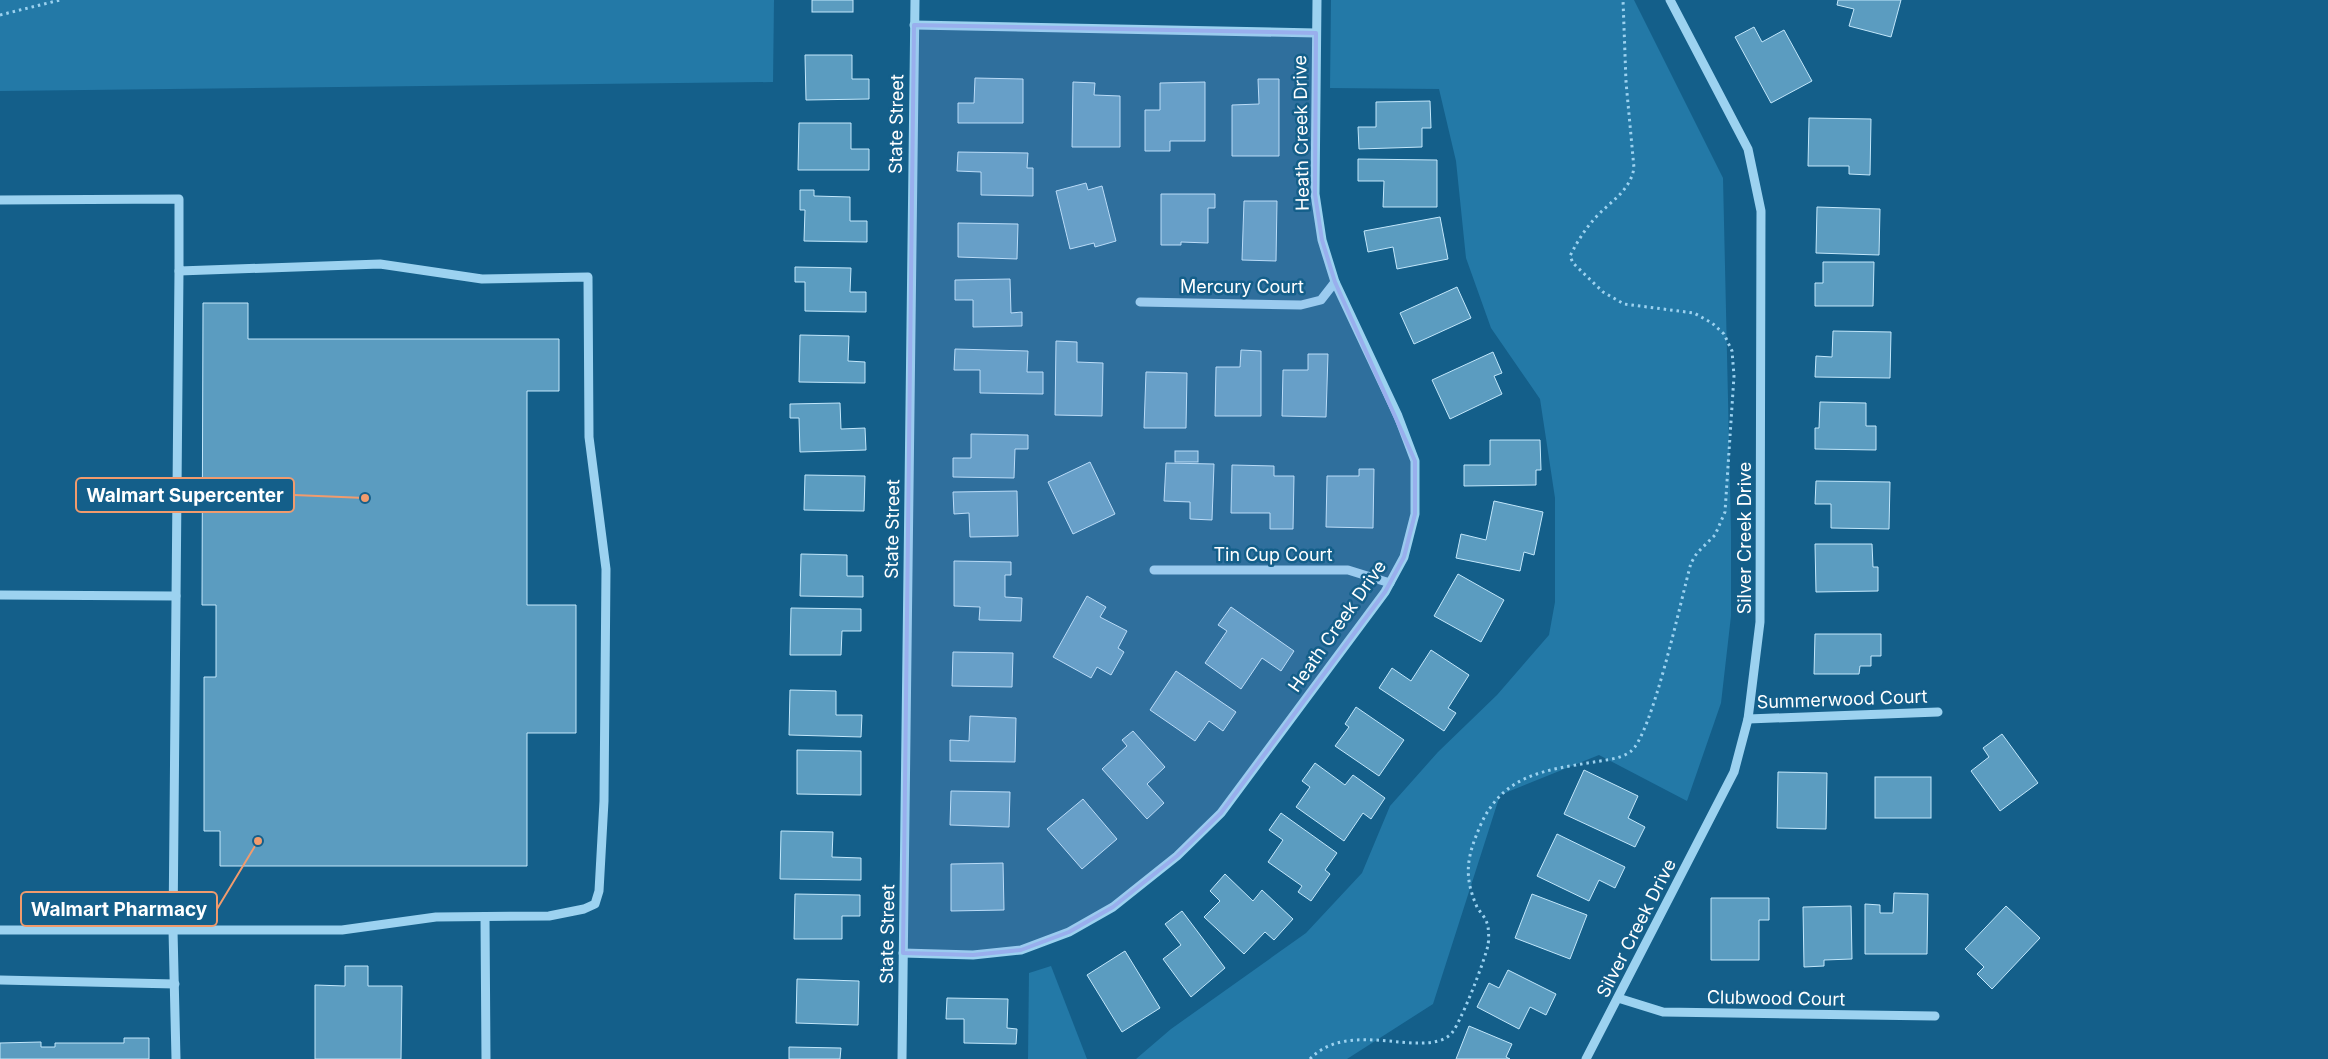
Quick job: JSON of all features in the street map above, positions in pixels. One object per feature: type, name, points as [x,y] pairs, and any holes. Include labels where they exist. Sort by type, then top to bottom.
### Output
[{"type":"street","name":"State Street","points":[[902,1059],[915,0]]},
{"type":"street","name":"Heath Creek Drive","points":[[904,953],[973,955],[1021,950],[1069,932],[1113,907],[1177,856],[1221,814],[1390,583],[1404,557],[1416,514],[1415,462],[1398,416],[1335,282],[1322,240],[1315,194],[1317,0]]},
{"type":"street","name":"Silver Creek Drive","points":[[1586,1059],[1734,772],[1748,719],[1760,622],[1761,211],[1748,149],[1670,0]]},
{"type":"street","points":[[914,25],[1316,34]]},
{"type":"street","points":[[0,200],[179,198],[173,930],[176,1059]]},
{"type":"street","points":[[0,930],[342,930],[436,917],[549,916],[595,904],[599,891],[604,801],[606,569],[589,437],[588,277],[482,279],[380,264],[179,271]]},
{"type":"street","name":"Mercury Court","points":[[1140,302],[1301,305],[1321,300],[1335,282]]},
{"type":"street","name":"Tin Cup Court","points":[[1154,570],[1348,570],[1367,574],[1390,583]]},
{"type":"street","points":[[0,594],[176,596]]},
{"type":"street","name":"Summerwood Court","points":[[1748,719],[1938,712]]},
{"type":"street","points":[[485,917],[486,1059]]},
{"type":"street","points":[[0,980],[175,984]]},
{"type":"street","name":"Clubwood Court","points":[[1618,998],[1663,1012],[1935,1016]]},
{"type":"path","points":[[0,15],[60,0]]},
{"type":"path","points":[[1310,1059],[1319,1050],[1340,1042],[1377,1039],[1440,1042],[1452,1034],[1488,944],[1488,923],[1478,910],[1470,891],[1466,869],[1482,823],[1498,799],[1518,780],[1555,768],[1615,758],[1631,752],[1645,729],[1666,661],[1691,563],[1697,553],[1715,535],[1725,512],[1734,376],[1732,351],[1724,334],[1712,323],[1694,313],[1624,304],[1603,292],[1573,263],[1570,256],[1577,242],[1596,217],[1623,192],[1632,179],[1634,168],[1626,82],[1623,0]]},
{"type":"highlighted area","points":[[914,25],[1316,33],[1315,194],[1322,240],[1335,282],[1415,461],[1415,514],[1404,557],[1385,592],[1221,813],[1177,856],[1113,907],[1069,932],[1021,950],[973,955],[903,953]]},
{"type":"shaded area","points":[[0,0],[774,0],[773,82],[0,91]]},
{"type":"shaded area","points":[[1331,0],[1634,0],[1723,178],[1731,531],[1731,616],[1721,703],[1687,801],[1599,755],[1500,795],[1433,1004],[1347,1059],[1136,1059],[1171,1029],[1306,933],[1362,873],[1390,806],[1438,752],[1497,695],[1549,635],[1555,602],[1555,498],[1540,399],[1491,328],[1466,258],[1456,161],[1439,89],[1330,88]]},
{"type":"shaded area","points":[[1051,966],[1087,1059],[1028,1059],[1029,973]]},
{"type":"building","points":[[812,0],[853,0],[853,12],[812,12]]},
{"type":"building","points":[[1838,0],[1901,0],[1891,37],[1849,26],[1854,9],[1837,5]]},
{"type":"building","points":[[1754,27],[1762,42],[1784,30],[1812,81],[1771,103],[1735,37]]},
{"type":"building","points":[[805,55],[852,55],[852,79],[869,79],[869,99],[806,100]]},
{"type":"building","points":[[975,78],[1023,79],[1023,123],[958,123],[958,103],[974,103]]},
{"type":"building","points":[[1258,79],[1279,79],[1279,156],[1232,156],[1232,105],[1259,104]]},
{"type":"building","points":[[1073,82],[1095,83],[1094,95],[1120,96],[1120,147],[1072,147]]},
{"type":"building","points":[[1205,82],[1205,141],[1170,141],[1170,151],[1145,151],[1145,110],[1160,110],[1160,83]]},
{"type":"building","points":[[1430,101],[1431,128],[1422,128],[1422,147],[1359,149],[1358,127],[1376,127],[1376,102]]},
{"type":"building","points":[[1809,118],[1871,119],[1870,175],[1849,174],[1849,166],[1808,166]]},
{"type":"building","points":[[799,123],[851,123],[851,149],[869,149],[869,170],[798,170]]},
{"type":"building","points":[[958,152],[1028,153],[1027,168],[1033,168],[1033,196],[981,195],[981,172],[957,171]]},
{"type":"building","points":[[1358,159],[1437,160],[1437,207],[1383,207],[1384,181],[1358,181]]},
{"type":"building","points":[[1086,183],[1088,190],[1102,186],[1116,241],[1095,247],[1094,243],[1070,249],[1056,191]]},
{"type":"building","points":[[800,190],[814,190],[814,196],[850,197],[850,221],[867,221],[867,242],[804,241],[805,210],[800,210]]},
{"type":"building","points":[[1161,194],[1215,194],[1215,208],[1208,208],[1208,243],[1181,242],[1181,245],[1161,245]]},
{"type":"building","points":[[1244,201],[1277,201],[1276,261],[1242,260]]},
{"type":"building","points":[[1817,207],[1880,209],[1879,255],[1816,253]]},
{"type":"building","points":[[1440,217],[1448,259],[1397,269],[1393,247],[1368,252],[1364,231]]},
{"type":"building","points":[[958,223],[1018,224],[1017,259],[958,257]]},
{"type":"building","points":[[1823,262],[1874,262],[1873,306],[1815,306],[1815,283],[1823,283]]},
{"type":"building","points":[[795,267],[851,268],[850,292],[866,292],[866,312],[805,311],[805,282],[795,282]]},
{"type":"building","points":[[1010,279],[1011,313],[1022,312],[1022,326],[973,327],[973,300],[955,300],[955,280]]},
{"type":"building","points":[[1457,287],[1471,318],[1414,344],[1400,313]]},
{"type":"building","points":[[203,303],[248,303],[248,339],[559,339],[559,391],[527,391],[527,605],[576,605],[576,733],[527,733],[527,866],[220,866],[220,831],[204,831],[204,677],[216,677],[216,605],[202,605]]},
{"type":"building","points":[[1833,331],[1891,332],[1890,378],[1815,377],[1816,356],[1832,357]]},
{"type":"building","points":[[800,335],[849,336],[848,361],[865,362],[865,383],[799,382]]},
{"type":"building","points":[[1056,341],[1077,342],[1077,362],[1103,363],[1102,416],[1055,415]]},
{"type":"building","points":[[955,349],[1028,351],[1027,372],[1043,372],[1043,394],[980,393],[980,370],[954,370]]},
{"type":"building","points":[[1241,350],[1261,351],[1261,416],[1215,416],[1216,367],[1240,367]]},
{"type":"building","points":[[1493,352],[1502,373],[1494,376],[1502,394],[1450,419],[1432,380]]},
{"type":"building","points":[[1308,354],[1328,354],[1326,417],[1282,416],[1283,370],[1308,370]]},
{"type":"building","points":[[1146,372],[1187,373],[1186,428],[1144,428]]},
{"type":"building","points":[[1820,402],[1866,403],[1866,426],[1876,426],[1876,450],[1815,449],[1815,428],[1819,428]]},
{"type":"building","points":[[840,403],[841,429],[865,428],[866,450],[800,452],[799,418],[790,418],[790,404]]},
{"type":"building","points":[[971,434],[1028,435],[1028,449],[1015,449],[1014,478],[953,477],[953,458],[971,458]]},
{"type":"building","points":[[1490,440],[1540,440],[1541,470],[1536,470],[1536,485],[1464,486],[1464,465],[1490,465]]},
{"type":"building","points":[[1175,451],[1198,451],[1198,462],[1175,462]]},
{"type":"building","points":[[1090,462],[1115,514],[1073,534],[1048,482]]},
{"type":"building","points":[[1166,463],[1214,464],[1212,520],[1190,519],[1190,502],[1164,501]]},
{"type":"building","points":[[1232,465],[1274,466],[1274,476],[1294,476],[1293,529],[1270,529],[1270,513],[1231,513]]},
{"type":"building","points":[[1359,469],[1374,469],[1373,528],[1326,527],[1327,476],[1359,476]]},
{"type":"building","points":[[805,475],[865,476],[864,511],[804,510]]},
{"type":"building","points":[[1816,481],[1890,482],[1889,529],[1831,528],[1831,504],[1815,504]]},
{"type":"building","points":[[1017,491],[1018,536],[970,537],[969,513],[954,514],[953,492]]},
{"type":"building","points":[[1494,501],[1543,512],[1534,555],[1524,552],[1520,571],[1456,558],[1461,534],[1486,540]]},
{"type":"building","points":[[1815,544],[1872,544],[1873,567],[1878,567],[1878,591],[1816,592]]},
{"type":"building","points":[[801,554],[847,555],[847,576],[863,576],[863,597],[800,596]]},
{"type":"building","points":[[954,561],[1011,562],[1011,575],[1005,575],[1005,597],[1022,598],[1021,621],[979,620],[980,607],[954,606]]},
{"type":"building","points":[[1458,574],[1504,600],[1481,642],[1434,616]]},
{"type":"building","points":[[1087,596],[1106,607],[1100,617],[1127,631],[1118,648],[1124,652],[1111,675],[1097,667],[1091,678],[1053,657]]},
{"type":"building","points":[[1231,607],[1294,651],[1281,671],[1262,658],[1241,689],[1205,663],[1227,631],[1218,625]]},
{"type":"building","points":[[791,608],[861,609],[861,631],[842,631],[841,655],[790,655]]},
{"type":"building","points":[[1815,634],[1881,634],[1881,656],[1871,656],[1871,666],[1860,666],[1859,674],[1814,674]]},
{"type":"building","points":[[1431,650],[1469,675],[1448,708],[1456,713],[1444,731],[1379,688],[1392,668],[1411,681]]},
{"type":"building","points":[[953,652],[1013,653],[1012,687],[952,686]]},
{"type":"building","points":[[1176,671],[1236,712],[1223,731],[1209,721],[1195,741],[1150,710]]},
{"type":"building","points":[[790,690],[836,691],[836,715],[862,715],[861,737],[789,735]]},
{"type":"building","points":[[1356,707],[1404,740],[1379,776],[1335,746],[1349,727],[1345,724]]},
{"type":"building","points":[[970,716],[1016,718],[1015,762],[950,761],[950,740],[969,741]]},
{"type":"building","points":[[1133,731],[1165,767],[1147,784],[1164,803],[1147,819],[1102,769],[1127,746],[1122,740]]},
{"type":"building","points":[[2002,734],[2038,783],[2000,811],[1971,771],[1989,757],[1983,748]]},
{"type":"building","points":[[797,750],[861,751],[861,795],[797,794]]},
{"type":"building","points":[[1315,763],[1345,785],[1353,775],[1385,798],[1371,819],[1363,813],[1344,841],[1296,807],[1310,787],[1302,781]]},
{"type":"building","points":[[1584,770],[1638,796],[1628,818],[1645,827],[1635,847],[1564,814]]},
{"type":"building","points":[[1778,772],[1827,773],[1826,829],[1777,828]]},
{"type":"building","points":[[1875,777],[1931,777],[1931,818],[1875,818]]},
{"type":"building","points":[[951,791],[1010,792],[1009,827],[950,825]]},
{"type":"building","points":[[1083,799],[1117,839],[1082,869],[1047,829]]},
{"type":"building","points":[[1281,813],[1337,853],[1325,870],[1330,874],[1311,901],[1298,892],[1302,886],[1268,862],[1283,840],[1269,830]]},
{"type":"building","points":[[781,831],[833,832],[832,857],[861,858],[861,880],[780,879]]},
{"type":"building","points":[[1557,834],[1625,867],[1615,888],[1599,880],[1589,901],[1537,876]]},
{"type":"building","points":[[1003,863],[1004,910],[951,911],[951,864]]},
{"type":"building","points":[[1225,874],[1253,901],[1262,890],[1293,919],[1274,940],[1265,932],[1244,954],[1204,917],[1220,901],[1210,891]]},
{"type":"building","points":[[1894,893],[1928,894],[1927,954],[1865,954],[1865,904],[1880,905],[1880,913],[1893,913]]},
{"type":"building","points":[[795,894],[860,895],[860,916],[842,916],[842,939],[794,939]]},
{"type":"building","points":[[1532,894],[1587,915],[1570,959],[1515,938]]},
{"type":"building","points":[[1711,898],[1769,898],[1769,920],[1759,920],[1759,960],[1711,960]]},
{"type":"building","points":[[1851,906],[1852,959],[1824,960],[1824,966],[1804,967],[1803,907]]},
{"type":"building","points":[[2006,906],[2040,938],[1992,989],[1977,974],[1984,967],[1965,949]]},
{"type":"building","points":[[1182,911],[1225,968],[1191,997],[1163,959],[1181,945],[1165,924]]},
{"type":"building","points":[[1125,951],[1160,1008],[1122,1032],[1087,975]]},
{"type":"building","points":[[345,966],[368,966],[368,986],[402,986],[401,1059],[315,1059],[315,985],[345,986]]},
{"type":"building","points":[[1508,970],[1556,994],[1546,1015],[1530,1007],[1519,1029],[1477,1007],[1489,983],[1499,988]]},
{"type":"building","points":[[797,979],[859,981],[858,1025],[796,1023]]},
{"type":"building","points":[[947,998],[1008,999],[1007,1028],[1017,1029],[1016,1044],[964,1043],[964,1019],[946,1019]]},
{"type":"building","points":[[1469,1026],[1512,1044],[1506,1057],[1510,1059],[1456,1059]]},
{"type":"building","points":[[124,1038],[149,1038],[149,1059],[0,1059],[0,1043],[41,1042],[41,1047],[55,1047],[55,1043],[124,1043]]},
{"type":"building","points":[[789,1047],[841,1048],[840,1059],[789,1059]]},
{"type":"place","name":"Walmart Supercenter","points":[[365,498]]},
{"type":"place","name":"Walmart Pharmacy","points":[[258,841]]}]
